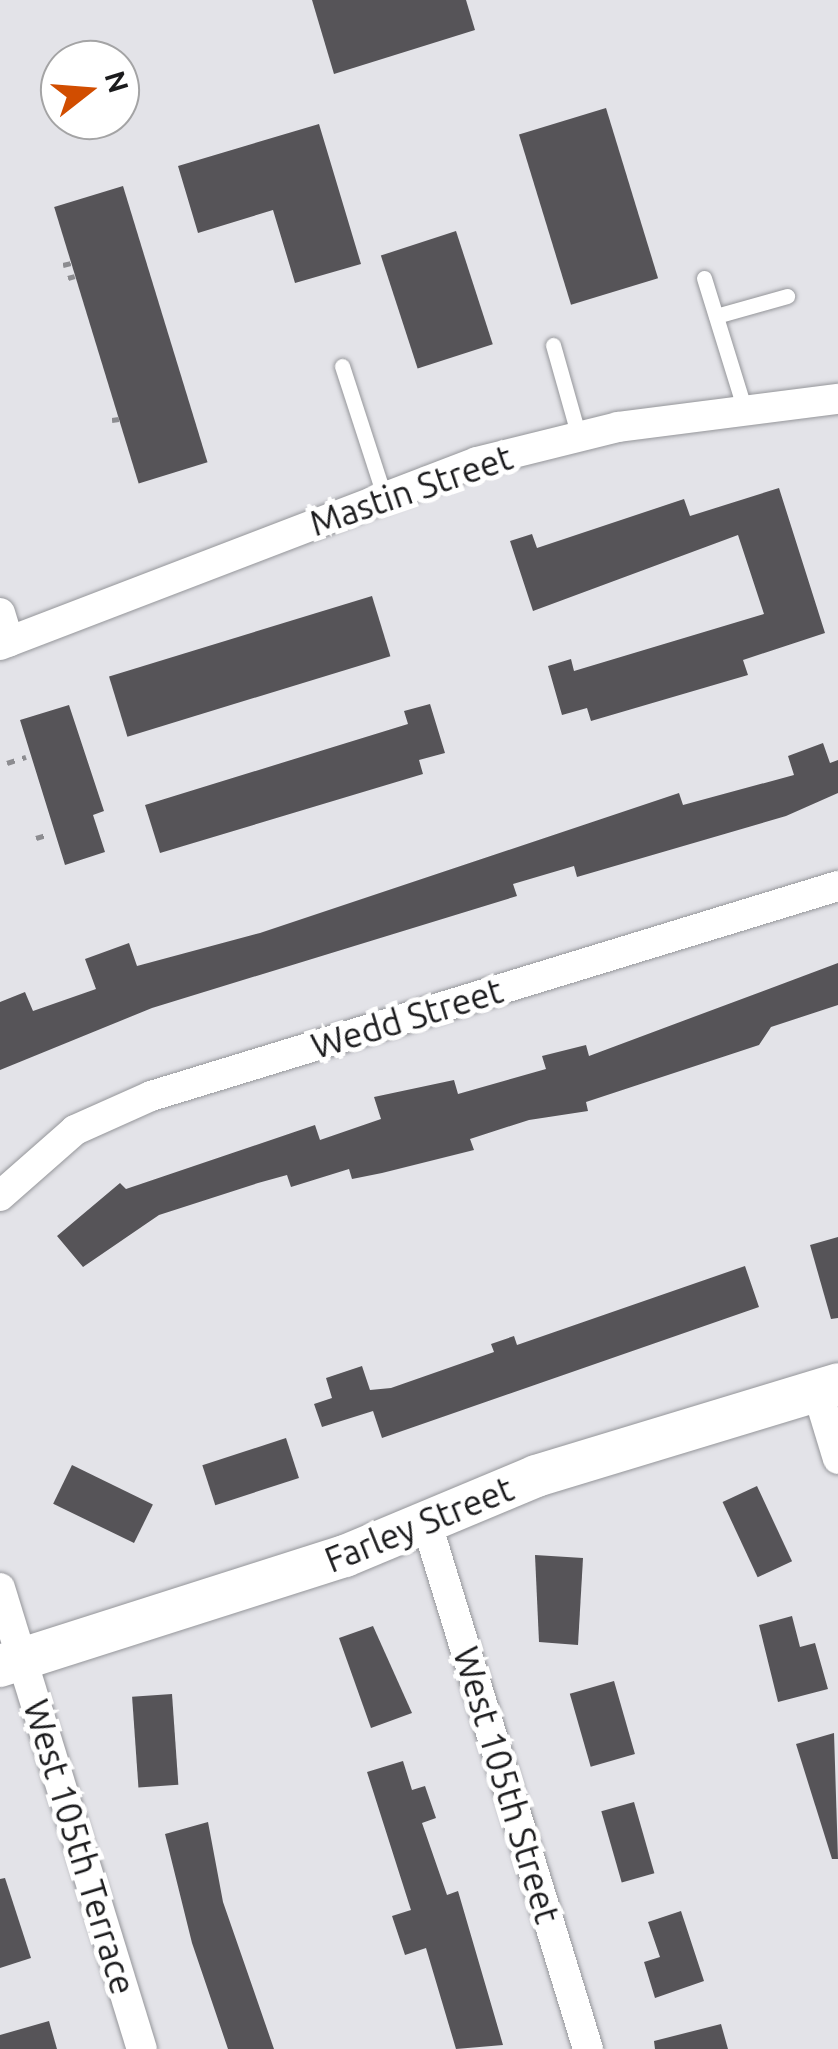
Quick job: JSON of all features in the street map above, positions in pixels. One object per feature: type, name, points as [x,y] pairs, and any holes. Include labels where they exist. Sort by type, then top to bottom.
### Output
[{"type":"street","name":"Mastin Street","points":[[3,633],[384,495],[579,437],[744,407],[838,398]]},
{"type":"street","name":"Wedd Street","points":[[0,1196],[75,1130],[151,1096],[838,886]]},
{"type":"street","points":[[828,1387],[838,1459]]},
{"type":"street","name":"Farley Street","points":[[11,1663],[426,1521],[536,1476],[828,1387]]},
{"type":"street","name":"West 105th Street","points":[[426,1521],[588,2049]]},
{"type":"street","name":"West 105th Terrace","points":[[0,1588],[11,1663],[142,2049]]},
{"type":"lane","points":[[704,278],[744,407]]},
{"type":"lane","points":[[716,316],[787,296]]},
{"type":"lane","points":[[553,345],[579,437]]},
{"type":"lane","points":[[342,366],[384,495]]},
{"type":"path","points":[[7,764],[26,757]]},
{"type":"path","points":[[36,838],[50,834]]},
{"type":"building","points":[[312,0],[466,0],[475,30],[334,74]]},
{"type":"building","points":[[606,108],[658,278],[571,305],[519,135]]},
{"type":"building","points":[[319,124],[361,264],[295,283],[273,210],[198,233],[178,166]]},
{"type":"building","points":[[123,186],[207,462],[139,483],[54,207]]},
{"type":"building","points":[[456,231],[493,344],[418,369],[381,255]]},
{"type":"building","points":[[779,488],[825,633],[743,660],[748,675],[591,721],[587,708],[562,715],[548,666],[571,659],[574,671],[764,614],[738,535],[533,611],[510,541],[532,534],[537,548],[684,499],[690,516]]},
{"type":"building","points":[[372,596],[390,656],[127,737],[109,676]]},
{"type":"building","points":[[430,704],[445,753],[419,760],[423,774],[160,853],[145,805],[408,724],[404,711]]},
{"type":"building","points":[[69,705],[104,811],[93,815],[105,852],[65,865],[20,720]]},
{"type":"building","points":[[823,743],[830,763],[838,760],[838,793],[786,816],[577,877],[574,866],[513,884],[517,896],[152,1008],[0,1070],[0,1002],[25,992],[33,1011],[96,989],[85,959],[129,943],[137,966],[260,933],[679,793],[683,805],[794,775],[788,756]]},
{"type":"building","points":[[838,963],[838,1005],[771,1027],[759,1045],[586,1102],[588,1111],[529,1120],[470,1139],[474,1150],[382,1173],[352,1179],[349,1169],[291,1187],[287,1175],[258,1183],[159,1215],[83,1267],[57,1236],[120,1183],[126,1189],[315,1125],[320,1140],[381,1119],[374,1097],[454,1080],[458,1094],[546,1069],[542,1056],[586,1045],[589,1056]]},
{"type":"building","points":[[838,1237],[838,1318],[831,1319],[810,1245]]},
{"type":"building","points":[[745,1266],[759,1307],[382,1438],[373,1411],[322,1427],[314,1404],[332,1398],[326,1378],[362,1366],[370,1390],[391,1388],[494,1352],[491,1344],[514,1336],[517,1345]]},
{"type":"building","points":[[286,1438],[299,1478],[215,1505],[202,1465]]},
{"type":"building","points":[[72,1465],[153,1504],[134,1543],[53,1504]]},
{"type":"building","points":[[757,1486],[792,1561],[758,1577],[723,1502]]},
{"type":"building","points":[[535,1555],[583,1558],[578,1645],[539,1642]]},
{"type":"building","points":[[792,1616],[800,1647],[815,1643],[828,1689],[778,1702],[759,1625]]},
{"type":"building","points":[[373,1626],[412,1713],[371,1728],[339,1638]]},
{"type":"building","points":[[614,1681],[635,1754],[591,1767],[570,1694]]},
{"type":"building","points":[[172,1694],[178,1785],[138,1788],[132,1697]]},
{"type":"building","points":[[834,1733],[838,1859],[832,1859],[796,1744]]},
{"type":"building","points":[[403,1761],[412,1790],[425,1786],[436,1818],[422,1823],[447,1895],[458,1891],[503,2045],[456,2049],[426,1948],[405,1955],[392,1916],[411,1910],[367,1772]]},
{"type":"building","points":[[634,1802],[654,1873],[622,1883],[601,1811]]},
{"type":"building","points":[[208,1822],[223,1902],[274,2049],[228,2049],[192,1943],[165,1834]]},
{"type":"building","points":[[5,1878],[31,1958],[0,1968],[0,1879]]},
{"type":"building","points":[[681,1911],[704,1981],[655,1998],[644,1962],[660,1957],[648,1922]]},
{"type":"building","points":[[49,2021],[57,2049],[0,2049],[0,2035]]},
{"type":"building","points":[[721,2024],[728,2049],[655,2049],[654,2041]]}]
